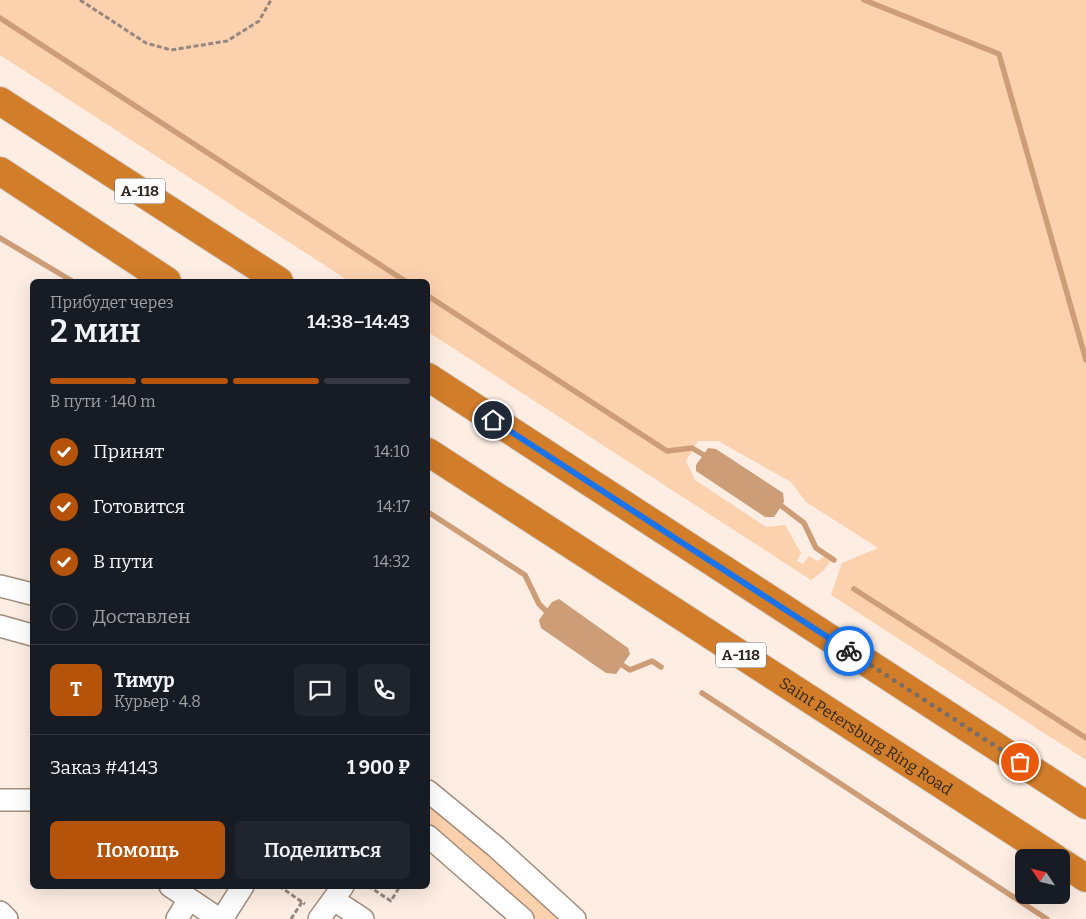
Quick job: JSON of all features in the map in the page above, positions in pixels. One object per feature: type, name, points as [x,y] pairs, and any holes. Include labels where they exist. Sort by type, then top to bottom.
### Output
[{"type":"highway","name":"А-118","points":[[0,101],[276,279]]},
{"type":"highway","points":[[0,171],[164,279]]},
{"type":"highway","points":[[430,378],[1086,805]]},
{"type":"highway","name":"Saint Petersburg Ring Road","points":[[430,453],[1041,849]]},
{"type":"highway","points":[[1070,868],[1086,878]]},
{"type":"street","points":[[0,586],[30,594]]},
{"type":"street","points":[[0,626],[30,634]]},
{"type":"street","points":[[430,793],[496,847],[575,919]]},
{"type":"street","points":[[0,800],[30,800]]},
{"type":"street","points":[[430,838],[523,919]]},
{"type":"street","points":[[174,889],[220,919],[241,889]]},
{"type":"street","points":[[176,919],[189,899]]},
{"type":"street","points":[[330,905],[363,919]]},
{"type":"street","points":[[0,912],[7,919]]},
{"type":"path","points":[[80,0],[146,43],[170,50],[227,41],[260,21],[271,0]]},
{"type":"path","points":[[283,889],[302,902],[330,905]]},
{"type":"path","points":[[373,889],[391,901],[398,889]]},
{"type":"path","points":[[291,919],[302,902]]},
{"type":"shaded area","points":[[0,0],[1086,0],[1086,760],[831,595],[842,563],[878,548],[806,502],[791,482],[718,441],[698,441],[686,461],[695,480],[766,527],[785,525],[801,553],[797,561],[803,564],[809,556],[817,561],[826,556],[832,559],[824,570],[811,580],[430,333],[430,279],[346,279],[0,55]]},
{"type":"shaded area","points":[[708,448],[716,449],[783,493],[784,502],[774,517],[765,517],[696,471],[696,465]]},
{"type":"shaded area","points":[[559,599],[628,648],[630,654],[616,674],[606,673],[541,628],[539,620],[552,602]]},
{"type":"shaded area","points":[[430,807],[560,919],[537,919],[430,826]]},
{"type":"waterway","points":[[864,0],[999,54],[1086,360]]},
{"type":"waterway","points":[[0,18],[402,279]]},
{"type":"waterway","points":[[0,238],[69,279]]},
{"type":"waterway","points":[[430,297],[667,451],[692,448],[709,458]]},
{"type":"waterway","points":[[775,501],[804,523],[816,548],[834,560]]},
{"type":"waterway","points":[[430,513],[525,575],[539,604],[551,616]]},
{"type":"waterway","points":[[854,589],[1086,738]]},
{"type":"waterway","points":[[616,661],[630,670],[652,661],[661,667]]},
{"type":"waterway","points":[[702,693],[1047,919]]},
{"type":"way so far","points":[[849,651],[1020,762]]},
{"type":"route","points":[[493,420],[849,651]]}]
